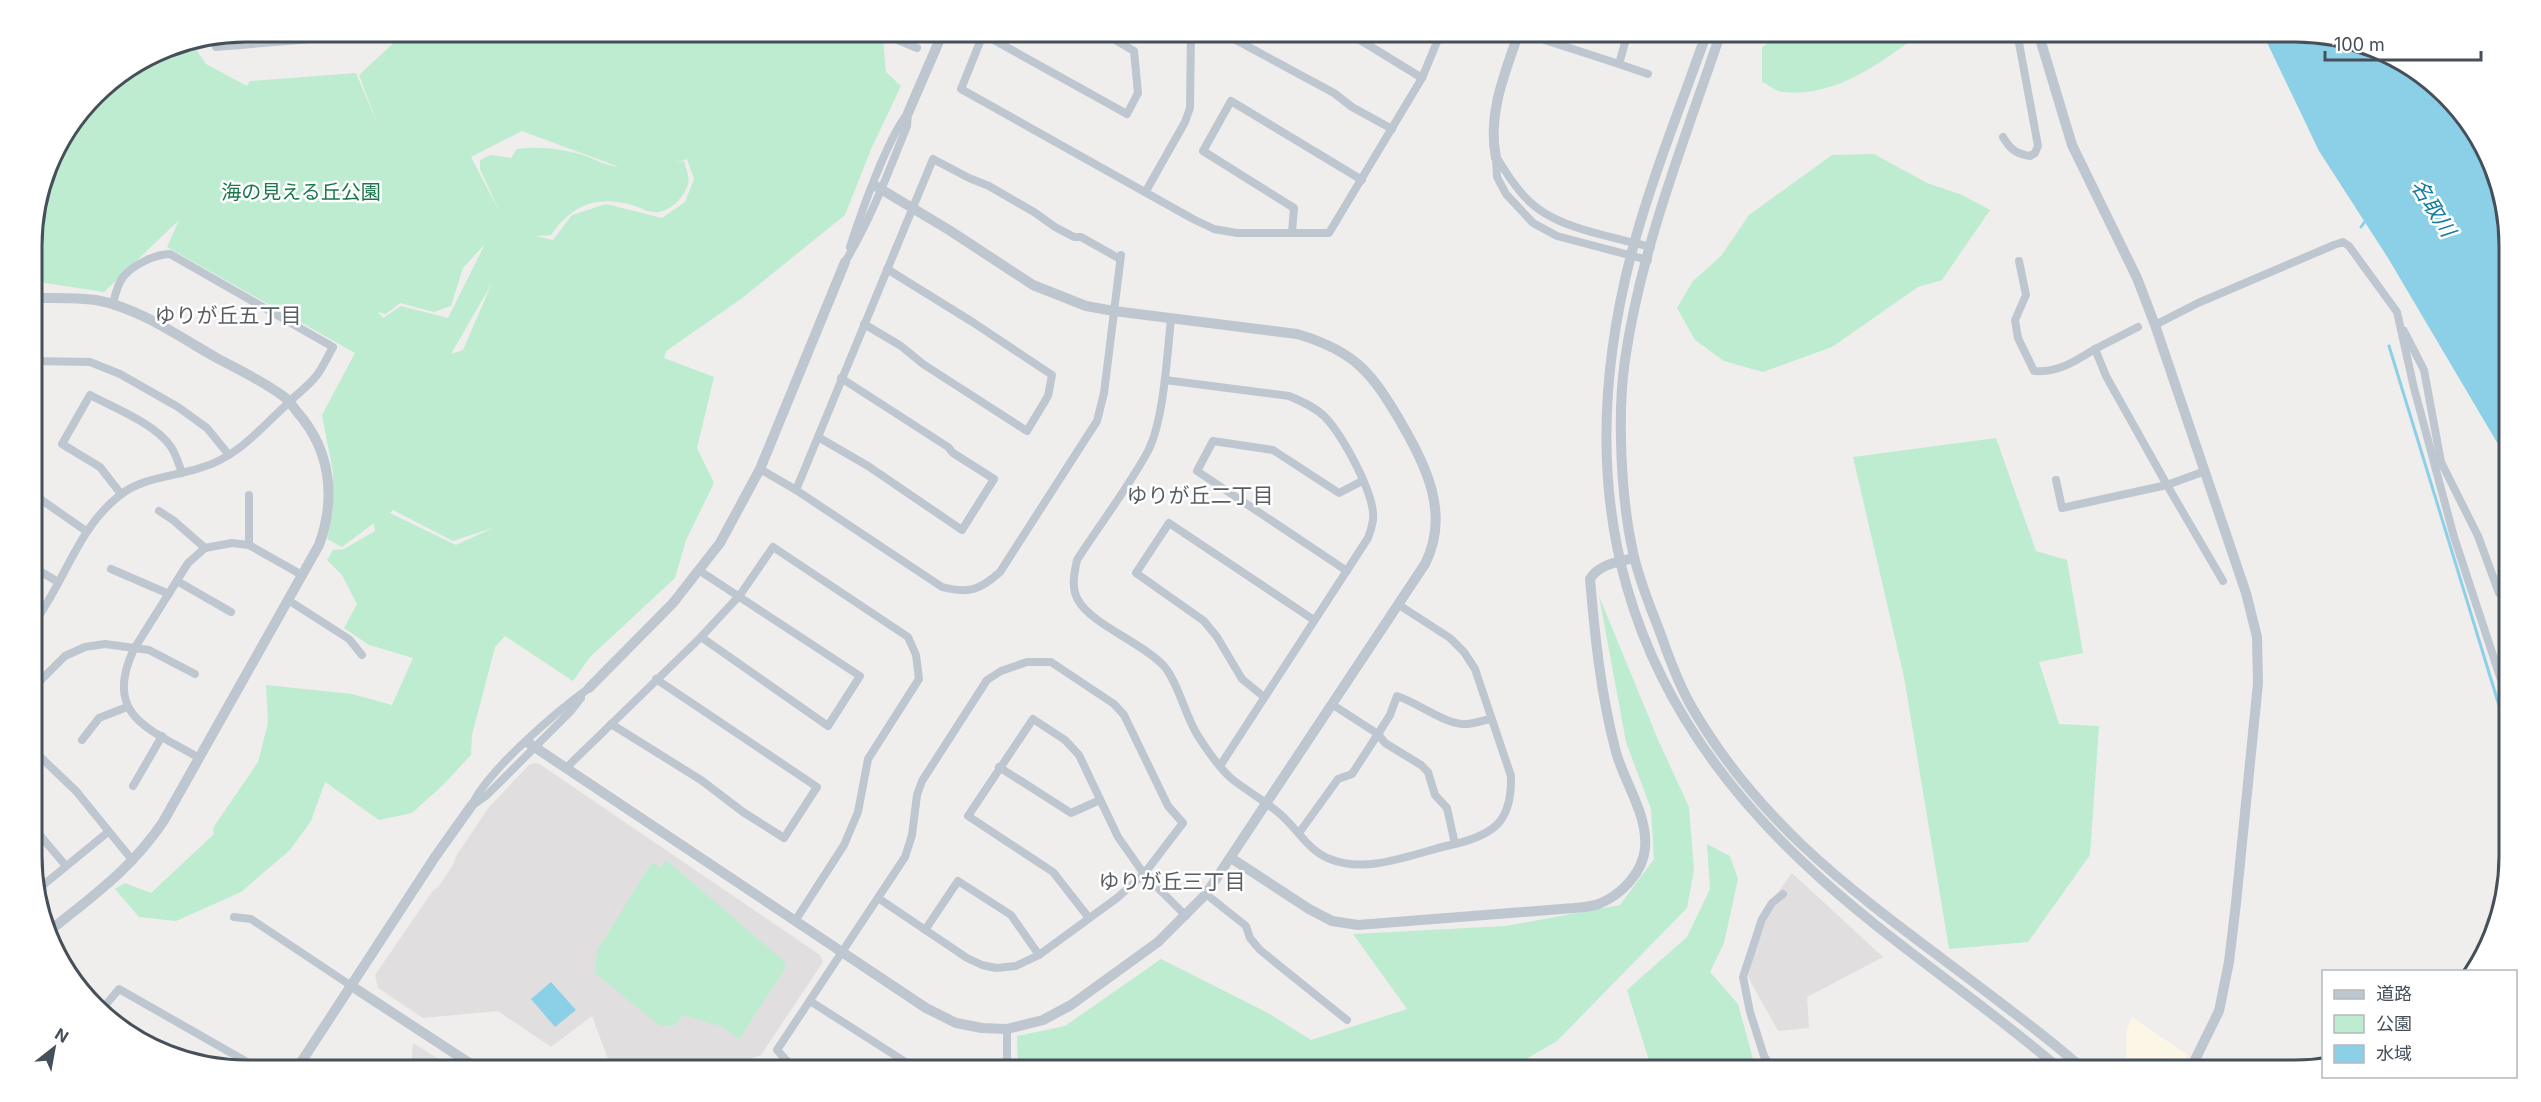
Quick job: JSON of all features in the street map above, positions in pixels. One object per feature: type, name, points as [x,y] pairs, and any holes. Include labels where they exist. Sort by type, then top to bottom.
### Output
[{"type":"street","points":[[216,45],[216,47],[276,42]]},
{"type":"street","points":[[903,42],[917,48]]},
{"type":"street","points":[[303,1060],[350,985],[472,805],[487,795],[567,704],[589,688],[673,603],[720,543],[760,469],[845,262],[862,234],[878,187],[906,126],[915,96],[939,42]]},
{"type":"street","points":[[979,42],[961,89],[1214,229],[1237,233],[1329,233],[1422,78],[1437,42]]},
{"type":"street","points":[[999,42],[1127,114],[1138,93],[1134,51],[1119,42]]},
{"type":"street","points":[[1146,191],[1185,122],[1190,108],[1191,42]]},
{"type":"street","points":[[1239,42],[1271,61],[1316,82],[1392,129]]},
{"type":"street","points":[[1363,42],[1422,78]]},
{"type":"street","points":[[1516,42],[1493,118],[1497,177],[1506,194],[1533,223],[1557,236],[1648,260]]},
{"type":"street","points":[[1553,42],[1648,74]]},
{"type":"street","points":[[1619,64],[1625,42]]},
{"type":"street","points":[[1703,42],[1661,160],[1631,255],[1611,356],[1606,465],[1619,562],[1646,644],[1669,692],[1696,739],[1753,813],[1833,888],[2005,1022],[2049,1060]]},
{"type":"street","points":[[1718,42],[1651,247],[1626,356],[1621,421],[1626,502],[1634,558],[1669,656],[1689,703],[1730,764],[1764,804],[1803,845],[1856,890],[2072,1060]]},
{"type":"street","points":[[2003,137],[2010,148],[2022,155],[2030,156],[2035,153],[2038,146],[2019,42]]},
{"type":"street","points":[[2041,42],[2072,145],[2137,278],[2155,324],[2246,593],[2257,637],[2258,682],[2229,962],[2219,1011],[2195,1060]]},
{"type":"street","points":[[1292,232],[1294,208],[1203,151],[1231,101],[1362,180]]},
{"type":"street","points":[[1496,158],[1519,190],[1540,210],[1566,223],[1651,247]]},
{"type":"street","points":[[760,469],[796,490],[942,587],[960,592],[984,587],[1000,572],[1097,421],[1104,393],[1121,257],[1081,237],[1074,237],[989,186],[933,159],[796,490]]},
{"type":"street","points":[[530,744],[926,1008],[956,1023],[982,1028],[1007,1029],[1043,1020],[1071,1005],[1158,942],[1186,916],[1206,894],[1231,858],[1399,605],[1428,558],[1434,539],[1436,511],[1433,492],[1422,463],[1372,378],[1350,358],[1335,349],[1297,334],[1086,306],[1033,285],[878,187]]},
{"type":"street","points":[[2155,324],[2198,303],[2343,242],[2349,246],[2398,317],[2424,370],[2441,462],[2478,536],[2499,593]]},
{"type":"street","points":[[42,612],[86,531],[100,512],[121,494],[151,478],[203,468],[230,455],[249,441],[316,376],[333,347],[170,254],[158,254],[124,276],[117,288],[113,304]]},
{"type":"street","points":[[2019,261],[2026,296],[2015,320],[2018,338],[2034,371],[2044,372],[2066,367],[2138,327]]},
{"type":"street","points":[[864,324],[901,346],[923,364],[1027,431],[1048,396],[1052,375],[887,269]]},
{"type":"street","points":[[42,298],[86,299],[113,304],[145,317],[275,391],[289,402],[311,428],[322,453],[328,475],[327,524],[319,545],[163,822],[122,873],[55,927]]},
{"type":"street","points":[[2398,317],[2414,388],[2454,537],[2499,674]]},
{"type":"street","points":[[1171,319],[1165,380],[1149,450],[1077,560],[1073,576],[1074,589],[1087,612],[1142,648],[1165,667],[1197,734],[1230,777],[1267,804],[1317,852],[1331,860],[1353,864],[1374,863],[1475,840],[1495,828],[1506,814],[1511,795],[1511,776],[1475,669],[1464,652],[1450,638],[1399,605]]},
{"type":"street","points":[[2095,349],[2106,376],[2223,582]]},
{"type":"street","points":[[42,360],[90,362],[120,374],[177,407],[207,428],[230,455]]},
{"type":"street","points":[[818,437],[868,466],[962,530],[994,479],[841,378]]},
{"type":"street","points":[[1165,380],[1289,396],[1308,405],[1324,417],[1341,440],[1370,495],[1373,519],[1368,538],[1220,766]]},
{"type":"street","points":[[121,494],[99,467],[63,444],[90,395],[153,429],[164,438],[171,447],[182,473]]},
{"type":"street","points":[[1347,571],[1197,471],[1213,441],[1274,450],[1339,493],[1362,481]]},
{"type":"street","points":[[2056,480],[2062,508],[2167,486],[2205,471]]},
{"type":"street","points":[[249,495],[249,545]]},
{"type":"street","points":[[42,500],[86,531]]},
{"type":"street","points":[[159,511],[205,548]]},
{"type":"street","points":[[1264,697],[1242,679],[1217,637],[1204,621],[1136,573],[1169,524],[1314,620]]},
{"type":"street","points":[[199,758],[141,723],[127,707],[123,680],[134,649],[188,563],[205,548],[232,543],[249,545],[302,575]]},
{"type":"street","points":[[566,768],[740,596],[773,547],[908,637],[916,655],[919,679],[868,759],[858,812],[844,845],[795,921]]},
{"type":"street","points":[[1231,858],[1309,909],[1332,921],[1358,925],[1574,908],[1599,904],[1618,894],[1637,873],[1645,850],[1644,824],[1617,753],[1604,689],[1590,579],[1594,572],[1602,567],[1634,558]]},
{"type":"street","points":[[111,569],[169,594]]},
{"type":"street","points":[[700,571],[860,676],[828,726],[700,637]]},
{"type":"street","points":[[42,572],[58,582]]},
{"type":"street","points":[[177,581],[231,612]]},
{"type":"street","points":[[288,600],[349,639],[362,655]]},
{"type":"street","points":[[42,679],[65,656],[85,647],[105,644],[149,650],[195,674]]},
{"type":"street","points":[[786,1060],[777,1050],[810,1001],[878,897],[905,857],[912,835],[917,795],[929,767],[987,680],[1001,671],[1027,662],[1051,662],[1114,704],[1124,715],[1168,806],[1183,823],[1143,874],[1117,898],[1039,955],[1016,966],[996,968],[982,965],[925,930],[878,897]]},
{"type":"street","points":[[611,724],[701,780],[743,812],[784,838],[818,787],[656,679]]},
{"type":"street","points":[[1299,833],[1338,779],[1352,774],[1390,715],[1397,696],[1416,703],[1446,720],[1464,724],[1490,719]]},
{"type":"street","points":[[1333,705],[1378,734],[1385,743],[1421,765],[1428,772],[1435,795],[1447,808],[1455,844]]},
{"type":"street","points":[[82,740],[99,718],[127,707]]},
{"type":"street","points":[[1089,918],[1053,872],[968,816],[1033,719],[1065,740],[1079,755],[1118,837],[1143,874],[1186,916]]},
{"type":"street","points":[[133,786],[162,736]]},
{"type":"street","points":[[42,759],[76,791],[133,861]]},
{"type":"street","points":[[999,767],[1071,813],[1100,800]]},
{"type":"street","points":[[44,884],[108,832]]},
{"type":"street","points":[[42,838],[66,866]]},
{"type":"street","points":[[925,930],[958,881],[1011,915],[1039,955]]},
{"type":"street","points":[[1206,894],[1246,926],[1250,938],[1260,950],[1347,1020]]},
{"type":"street","points":[[1766,1060],[1750,1012],[1743,977],[1762,919],[1772,903],[1783,894]]},
{"type":"street","points":[[234,917],[251,919],[465,1060]]},
{"type":"street","points":[[106,1004],[119,989],[234,1059]]},
{"type":"street","points":[[810,1001],[902,1060]]},
{"type":"street","points":[[1007,1029],[1007,1060]]},
{"type":"shaded area","points":[[538,763],[820,955],[823,962],[761,1055],[747,1060],[608,1060],[592,1016],[551,1047],[498,1011],[423,1018],[378,988],[375,975],[432,892],[439,886],[489,807],[530,764]]},
{"type":"shaded area","points":[[1792,873],[1883,957],[1807,997],[1809,1028],[1778,1031],[1748,977],[1763,913]]},
{"type":"shaded area","points":[[2132,1017],[2188,1055],[2185,1060],[2126,1060],[2126,1032]]},
{"type":"shaded area","points":[[413,1043],[440,1060],[412,1060]]},
{"type":"green space","name":"海の見える丘公園","points":[[395,42],[883,42],[886,72],[901,86],[872,147],[845,215],[741,299],[666,351],[664,358],[714,377],[697,448],[714,483],[686,540],[675,578],[590,657],[573,681],[505,636],[495,647],[472,735],[471,755],[412,813],[379,820],[325,782],[311,821],[290,850],[241,892],[176,921],[139,917],[115,889],[125,883],[151,893],[214,834],[213,828],[258,762],[268,723],[266,685],[352,694],[392,705],[413,658],[369,645],[344,628],[357,604],[342,575],[327,560],[333,550],[344,549],[375,531],[374,523],[342,547],[327,539],[333,510],[333,472],[322,415],[355,353],[167,247],[179,220],[104,292],[42,283],[42,232],[49,193],[57,168],[69,144],[93,111],[132,76],[168,57],[196,49],[206,64],[247,86],[250,81],[356,73],[377,123],[359,75]],"holes":[[[522,131],[619,167],[583,155],[550,149],[517,149],[511,158],[490,155],[480,160],[480,169],[500,213],[471,157]],[[687,159],[694,179],[685,202],[662,218],[606,204],[572,215],[553,240],[536,236],[551,235],[567,216],[596,202],[619,202],[651,212],[665,210],[680,199],[686,189],[688,176],[684,161],[675,163]],[[485,244],[448,318],[401,306],[383,318],[378,312],[386,314],[400,303],[434,312],[451,306],[463,268]],[[492,283],[463,350],[451,354]],[[393,510],[453,541],[495,527],[456,545],[390,513]]]},
{"type":"green space","points":[[1768,42],[1909,42],[1858,75],[1822,89],[1803,92],[1780,92],[1762,82],[1762,48]]},
{"type":"green space","points":[[1874,154],[1927,183],[1962,195],[1990,210],[1942,280],[1918,287],[1832,347],[1763,372],[1724,361],[1695,340],[1677,308],[1693,281],[1721,256],[1749,215],[1832,155]]},
{"type":"green space","points":[[1996,438],[2036,551],[2067,560],[2083,653],[2039,662],[2059,724],[2099,726],[2090,855],[2028,942],[1949,949],[1904,677],[1853,457]]},
{"type":"green space","points":[[1599,596],[1659,742],[1689,807],[1694,870],[1687,908],[1557,1041],[1524,1060],[1018,1060],[1017,1036],[1065,1026],[1161,959],[1268,1013],[1311,1040],[1407,1009],[1353,934],[1506,926],[1620,905],[1654,859],[1651,809],[1626,742]]},
{"type":"green space","points":[[1707,844],[1730,856],[1738,879],[1724,943],[1710,972],[1738,1004],[1753,1060],[1649,1060],[1627,990],[1687,937],[1710,889]]},
{"type":"green space","points":[[666,860],[785,962],[785,969],[739,1039],[721,1026],[683,1015],[675,1025],[660,1026],[595,973],[597,951],[652,862],[660,868]]},
{"type":"water","name":"名取川","points":[[2267,42],[2309,42],[2335,46],[2373,57],[2419,84],[2457,122],[2472,144],[2484,168],[2497,219],[2499,446],[2388,258],[2319,151]]},
{"type":"water","points":[[551,982],[576,1010],[555,1027],[531,999]]},
{"type":"waterway","points":[[2361,227],[2366,220]]},
{"type":"waterway","points":[[2389,346],[2499,705]]},
{"type":"district","name":"ゆりが丘五丁目","points":[[228,316]]},
{"type":"district","name":"ゆりが丘二丁目","points":[[1200,496]]},
{"type":"district","name":"ゆりが丘三丁目","points":[[1172,882]]}]
